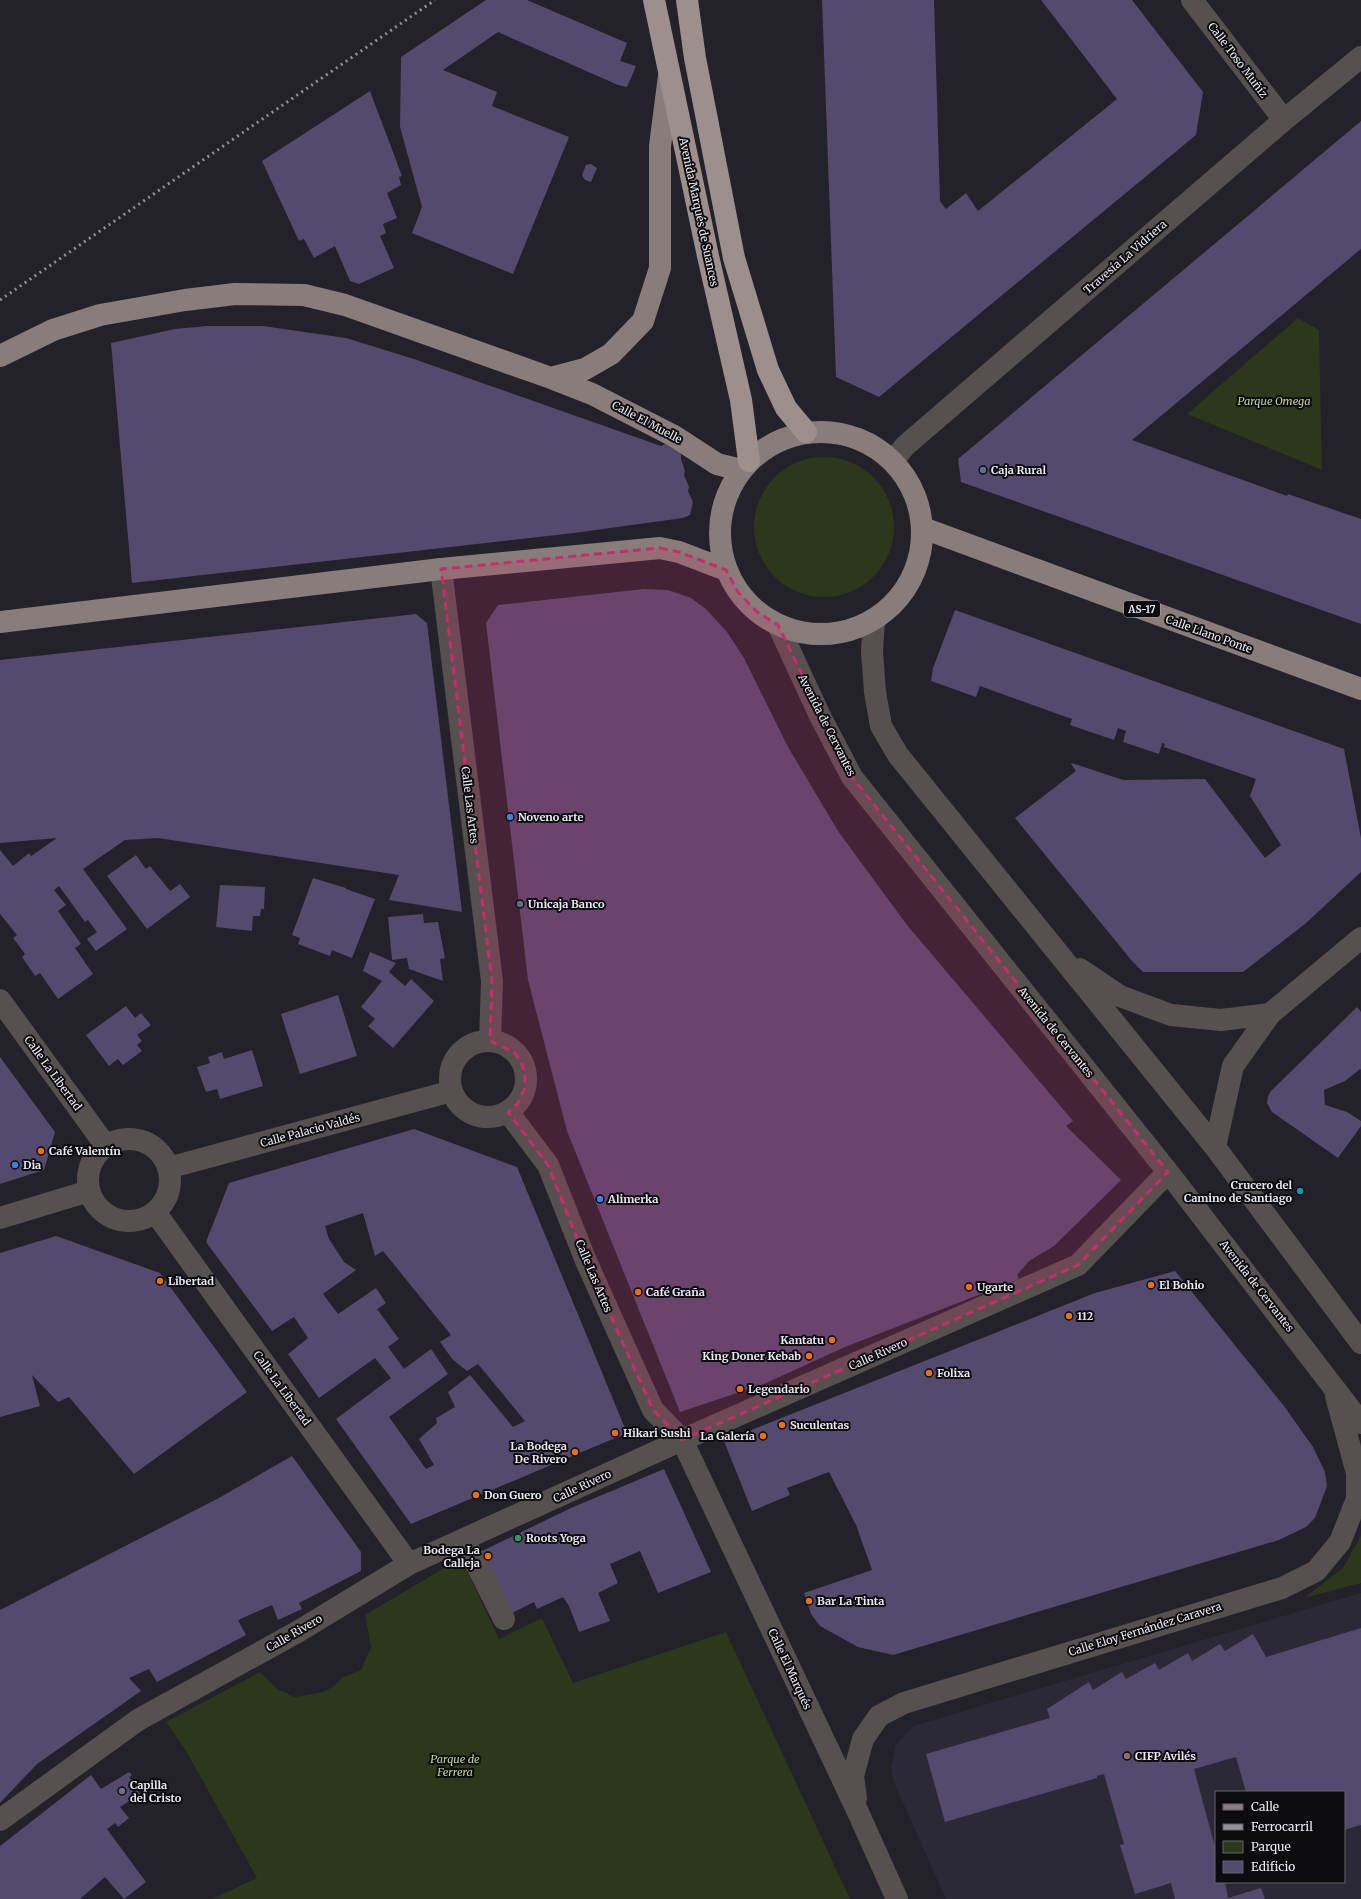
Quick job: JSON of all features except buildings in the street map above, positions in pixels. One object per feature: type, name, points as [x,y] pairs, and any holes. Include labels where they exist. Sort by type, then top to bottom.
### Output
[{"type":"highway","name":"Avenida Marqués de Suances","points":[[654,0],[745,424],[745,466]]},
{"type":"highway","points":[[687,0],[695,58],[734,258],[768,370],[786,408],[806,432]]},
{"type":"main road","points":[[551,378],[584,369],[610,354],[643,321],[660,268],[660,146],[670,73]]},
{"type":"main road","name":"Calle El Muelle","points":[[0,356],[53,330],[100,315],[185,300],[235,294],[304,295],[345,305],[551,378],[592,394],[674,436],[717,464],[745,466]]},
{"type":"main road","points":[[828,431],[858,438],[876,447],[893,461],[913,490],[922,528],[920,553],[912,579],[896,602],[874,620],[854,630],[826,635],[802,632],[778,625],[757,612],[738,592],[726,570],[721,552],[720,520],[727,494],[745,466],[767,447],[781,439],[806,432],[828,431]]},
{"type":"main road","name":"Calle Llano Ponte","points":[[922,528],[1361,689]]},
{"type":"main road","points":[[0,622],[441,569],[660,548],[679,552],[726,570]]},
{"type":"street","name":"Calle Toso Muñíz","points":[[1192,0],[1284,120]]},
{"type":"street","name":"Travesía La Vidriera","points":[[893,461],[905,446],[1284,120],[1361,57]]},
{"type":"street","name":"Calle Las Artes","points":[[441,569],[492,982],[490,1041]]},
{"type":"street","points":[[874,620],[872,651],[875,692],[881,726],[898,755],[1215,1147],[1361,1344]]},
{"type":"street","name":"Avenida de Cervantes","points":[[778,625],[820,716],[852,777],[1168,1172],[1361,1423]]},
{"type":"street","points":[[1215,1147],[1233,1066],[1270,1014],[1361,938]]},
{"type":"street","points":[[1059,955],[1120,996],[1170,1015],[1221,1020],[1270,1014]]},
{"type":"street","name":"Calle La Libertad","points":[[0,1000],[106,1146]]},
{"type":"street","points":[[490,1041],[503,1045],[515,1053],[522,1064],[526,1077],[524,1090],[518,1103],[508,1112],[495,1117],[481,1117],[468,1112],[458,1103],[452,1091],[450,1079],[452,1067],[458,1056],[467,1048],[478,1043],[490,1041]]},
{"type":"street","name":"Calle Palacio Valdés","points":[[168,1168],[452,1091]]},
{"type":"street","name":"Calle Las Artes","points":[[508,1112],[548,1165],[586,1261],[653,1410],[682,1440]]},
{"type":"street","points":[[130,1139],[143,1142],[154,1148],[163,1157],[168,1168],[170,1180],[168,1192],[163,1203],[155,1212],[145,1218],[134,1221],[116,1219],[101,1211],[94,1202],[89,1191],[89,1171],[98,1152],[118,1140],[130,1139]]},
{"type":"street","name":"Calle Rivero","points":[[0,1820],[138,1720],[299,1631],[409,1564],[682,1440],[1078,1266],[1168,1172]]},
{"type":"street","points":[[0,1218],[89,1191]]},
{"type":"street","name":"Calle La Libertad","points":[[155,1212],[409,1564]]},
{"type":"street","name":"Calle Eloy Fernández Caravera","points":[[857,1810],[853,1776],[863,1739],[879,1716],[911,1700],[1282,1588],[1316,1571],[1340,1542],[1357,1500],[1357,1473],[1333,1386]]},
{"type":"street","name":"Calle El Marqués","points":[[682,1440],[857,1810],[897,1899]]},
{"type":"street","points":[[464,1540],[504,1619]]},
{"type":"highlighted area","points":[[660,548],[679,552],[726,570],[738,592],[757,612],[778,625],[852,777],[1168,1172],[1078,1265],[682,1440],[653,1410],[586,1261],[548,1165],[508,1112],[518,1103],[524,1090],[525,1077],[522,1064],[515,1053],[490,1041],[492,981],[441,569]]},
{"type":"shaded area","name":"CIFP Avilés","points":[[1361,1593],[1361,1899],[946,1899],[893,1780],[891,1767],[896,1745],[913,1726]]},
{"type":"green space","name":"Parque Omega","points":[[1298,318],[1319,330],[1322,470],[1187,414]]},
{"type":"green space","points":[[831,457],[851,462],[863,468],[874,477],[883,488],[889,500],[893,513],[893,541],[889,554],[883,566],[874,577],[863,586],[851,592],[838,596],[817,597],[797,592],[785,586],[774,577],[765,566],[755,541],[754,520],[759,500],[765,488],[774,477],[785,468],[810,458]]},
{"type":"green space","points":[[1361,1535],[1361,1583],[1304,1598],[1343,1568]]},
{"type":"green space","name":"Parque de Ferrera","points":[[461,1558],[499,1639],[542,1618],[573,1683],[726,1632],[850,1899],[212,1899],[257,1878],[186,1751],[166,1722],[260,1672],[277,1689],[295,1697],[323,1692],[334,1686],[342,1678],[361,1670],[371,1647],[365,1615]]},
{"type":"railway","points":[[0,300],[435,0]]},
{"type":"place","name":"Caja Rural","points":[[983,470]]},
{"type":"place","name":"Noveno arte","points":[[510,817]]},
{"type":"place","name":"Unicaja Banco","points":[[520,904]]},
{"type":"place","name":"Café Valentín","points":[[41,1151]]},
{"type":"place","name":"Dia","points":[[15,1165]]},
{"type":"place","name":"Crucero del Camino de Santiago","points":[[1300,1191]]},
{"type":"place","name":"Alimerka","points":[[600,1199]]},
{"type":"place","name":"Libertad","points":[[160,1281]]},
{"type":"place","name":"El Bohio","points":[[1151,1285]]},
{"type":"place","name":"Ugarte","points":[[969,1287]]},
{"type":"place","name":"Café Graña","points":[[638,1292]]},
{"type":"place","name":"112","points":[[1069,1316]]},
{"type":"place","name":"Kantatu","points":[[832,1340]]},
{"type":"place","name":"King Doner Kebab","points":[[809,1356]]},
{"type":"place","name":"Folixa","points":[[929,1373]]},
{"type":"place","name":"Legendario","points":[[740,1389]]},
{"type":"place","name":"Suculentas","points":[[782,1425]]},
{"type":"place","name":"Hikari Sushi","points":[[615,1433]]},
{"type":"place","name":"La Galería","points":[[763,1436]]},
{"type":"place","name":"La Bodega De Rivero","points":[[575,1452]]},
{"type":"place","name":"Don Guero","points":[[476,1495]]},
{"type":"place","name":"Roots Yoga","points":[[518,1538]]},
{"type":"place","name":"Bodega La Calleja","points":[[488,1556]]},
{"type":"place","name":"Bar La Tinta","points":[[809,1601]]},
{"type":"place","name":"CIFP Avilés","points":[[1127,1756]]},
{"type":"place","name":"Capilla del Cristo","points":[[122,1791]]}]
